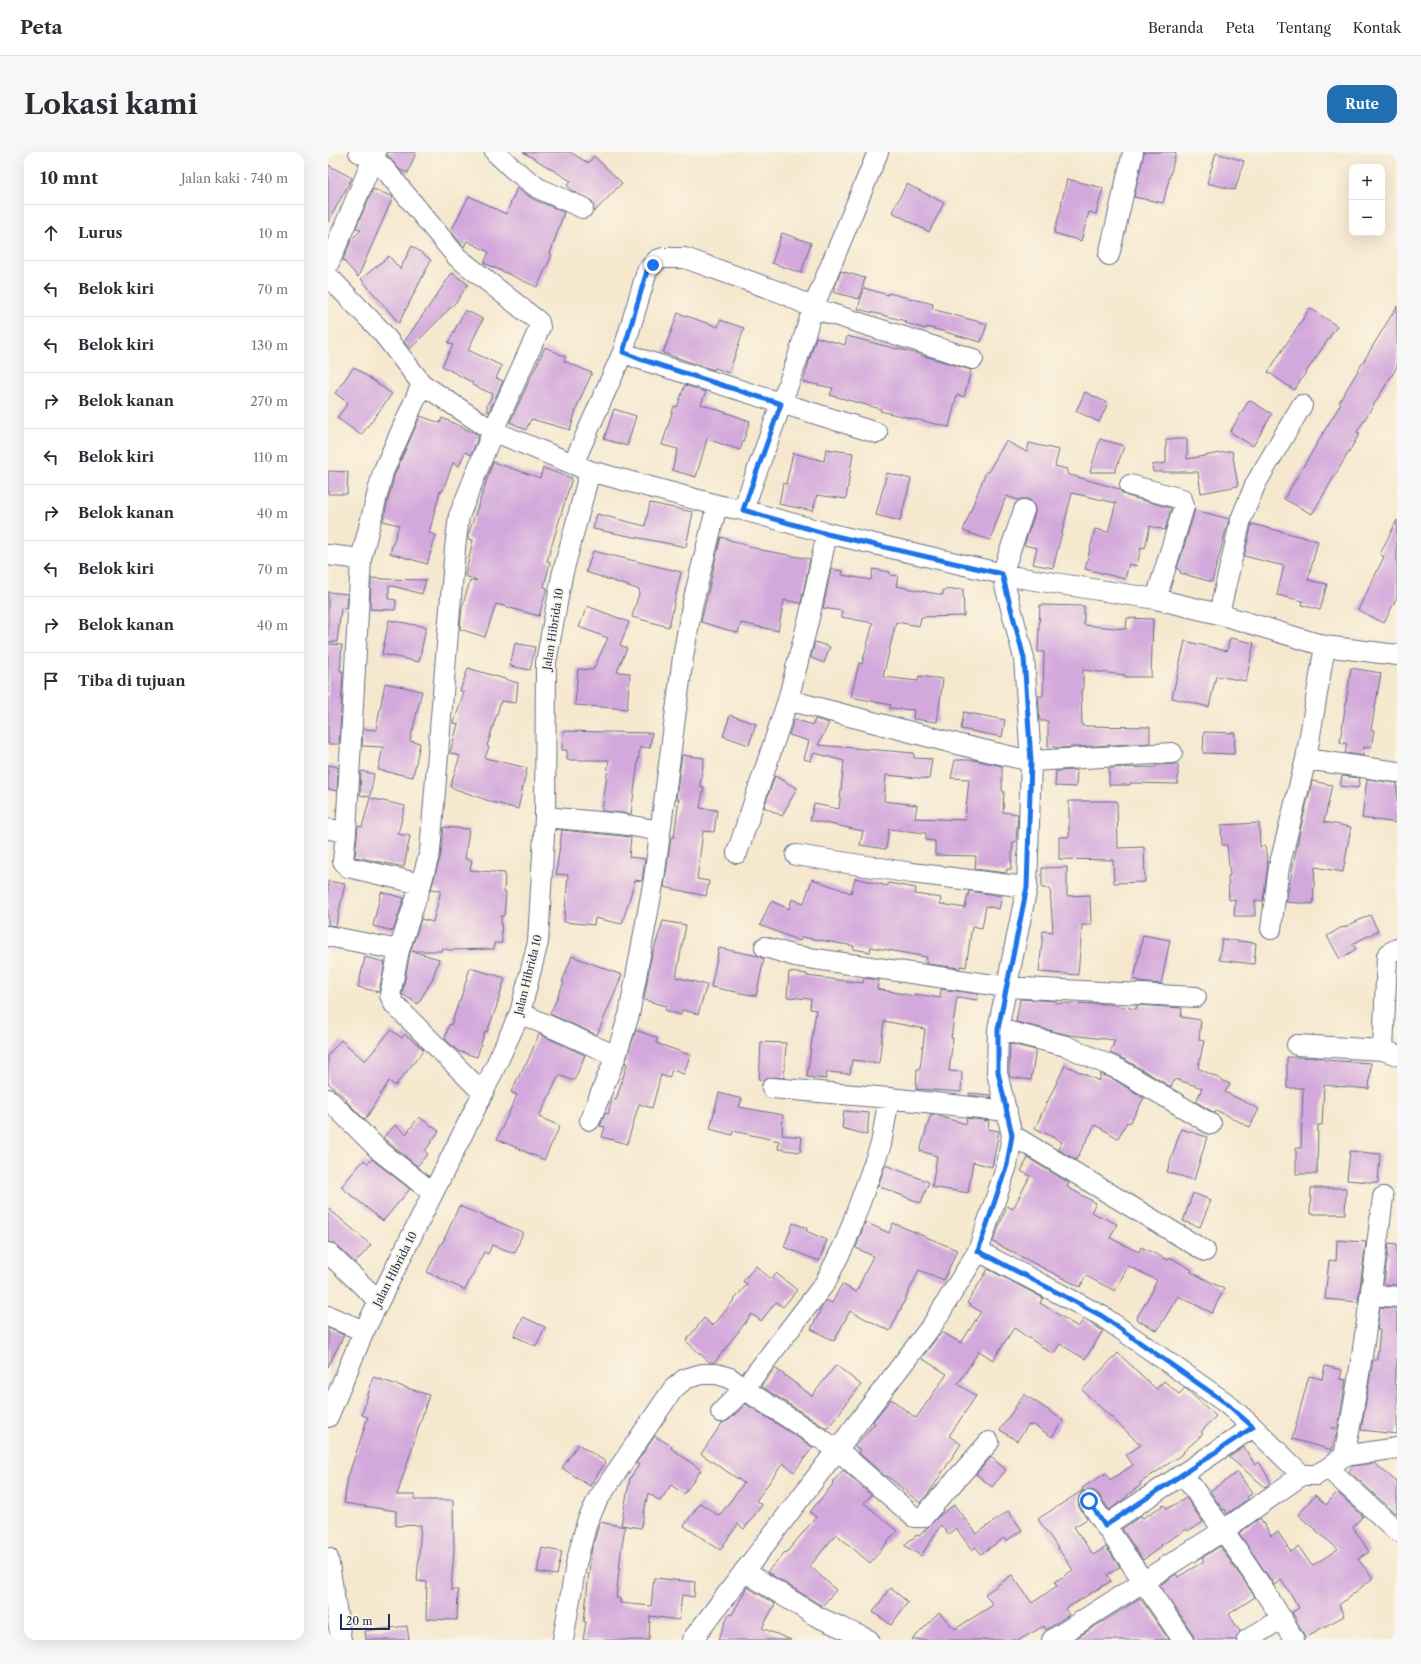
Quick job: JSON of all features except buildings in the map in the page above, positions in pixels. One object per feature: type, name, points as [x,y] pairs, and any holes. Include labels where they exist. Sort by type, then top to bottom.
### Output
[{"type":"street","points":[[495,152],[513,169],[538,188],[583,208]]},
{"type":"street","points":[[743,510],[814,308],[878,152]]},
{"type":"street","points":[[1109,255],[1133,152]]},
{"type":"street","points":[[328,265],[369,154],[383,167],[457,257],[539,322],[540,327],[493,431],[459,516],[455,548],[430,851],[421,884],[399,950],[390,995],[392,1002],[483,1093]]},
{"type":"street","name":"Jalan Hibrida 10","points":[[328,1417],[364,1331],[483,1093],[520,1013],[538,942],[545,817],[546,662],[581,468],[623,352],[647,271],[657,260],[663,258],[685,258],[785,294],[814,308],[973,359]]},
{"type":"street","points":[[328,276],[381,331],[422,384],[493,431],[581,468],[717,505],[743,510],[827,534],[1002,574],[1156,599],[1219,614],[1325,646],[1397,655]]},
{"type":"street","points":[[623,352],[640,359],[781,404],[877,433]]},
{"type":"street","points":[[421,884],[348,866],[343,861],[337,831],[361,559],[383,472],[422,384]]},
{"type":"street","points":[[1219,614],[1241,519],[1256,483],[1302,405]]},
{"type":"street","points":[[1130,485],[1182,499],[1184,502],[1156,599]]},
{"type":"street","points":[[590,1120],[616,1056],[629,1015],[654,878],[683,657],[692,606],[717,505]]},
{"type":"street","points":[[692,1640],[933,1324],[978,1251],[1007,1165],[1012,1135],[998,1072],[998,1029],[1027,887],[1031,761],[1024,658],[1002,574],[1024,510]]},
{"type":"street","points":[[737,853],[788,700],[810,614],[827,534]]},
{"type":"street","points":[[328,555],[361,559]]},
{"type":"street","points":[[1271,929],[1280,867],[1306,759],[1325,646]]},
{"type":"street","points":[[788,700],[961,745],[1031,761],[1172,754]]},
{"type":"street","points":[[1306,759],[1397,772]]},
{"type":"street","points":[[545,817],[621,824],[660,831]]},
{"type":"street","points":[[796,854],[912,873],[1027,887]]},
{"type":"street","points":[[328,936],[399,950]]},
{"type":"street","points":[[765,947],[795,956],[1007,987],[1196,997]]},
{"type":"street","points":[[1297,1045],[1390,1053],[1387,956],[1397,949]]},
{"type":"street","points":[[520,1013],[616,1056]]},
{"type":"street","points":[[998,1029],[1066,1046],[1087,1055],[1120,1070],[1211,1124]]},
{"type":"street","points":[[772,1088],[889,1098],[1007,1111]]},
{"type":"street","points":[[721,1412],[744,1389],[825,1283],[846,1241],[881,1144],[889,1098]]},
{"type":"street","points":[[328,1099],[381,1152],[433,1193]]},
{"type":"street","points":[[1012,1135],[1205,1251]]},
{"type":"street","points":[[1344,1456],[1353,1414],[1371,1294],[1382,1197]]},
{"type":"street","points":[[978,1251],[1102,1316],[1226,1403],[1302,1475]]},
{"type":"street","points":[[328,1252],[379,1301]]},
{"type":"street","points":[[1371,1294],[1397,1297]]},
{"type":"street","points":[[328,1316],[364,1331]]},
{"type":"street","points":[[563,1640],[576,1564],[586,1522],[598,1499],[673,1389],[685,1379],[702,1374],[717,1374],[730,1378],[744,1389],[838,1450],[914,1517],[918,1518],[923,1518],[989,1442]]},
{"type":"street","points":[[1105,1526],[1253,1427]]},
{"type":"street","points":[[1052,1640],[1142,1581],[1224,1530],[1302,1475],[1316,1475],[1344,1456],[1397,1448]]},
{"type":"street","points":[[1328,1468],[1397,1531]]},
{"type":"street","points":[[1183,1474],[1224,1530],[1282,1618],[1294,1640]]},
{"type":"street","points":[[1089,1501],[1183,1640]]},
{"type":"street","points":[[328,1558],[336,1633]]},
{"type":"street","points":[[744,1571],[816,1616],[869,1640]]},
{"type":"street","points":[[1247,1640],[1282,1618]]},
{"type":"route","points":[[653,265],[647,271],[623,352],[640,359],[781,404],[743,510],[827,534],[1002,574],[1024,658],[1031,761],[1027,887],[996,1044],[998,1072],[1012,1135],[1007,1165],[978,1251],[1102,1316],[1226,1403],[1253,1427],[1105,1526],[1089,1501]]}]
